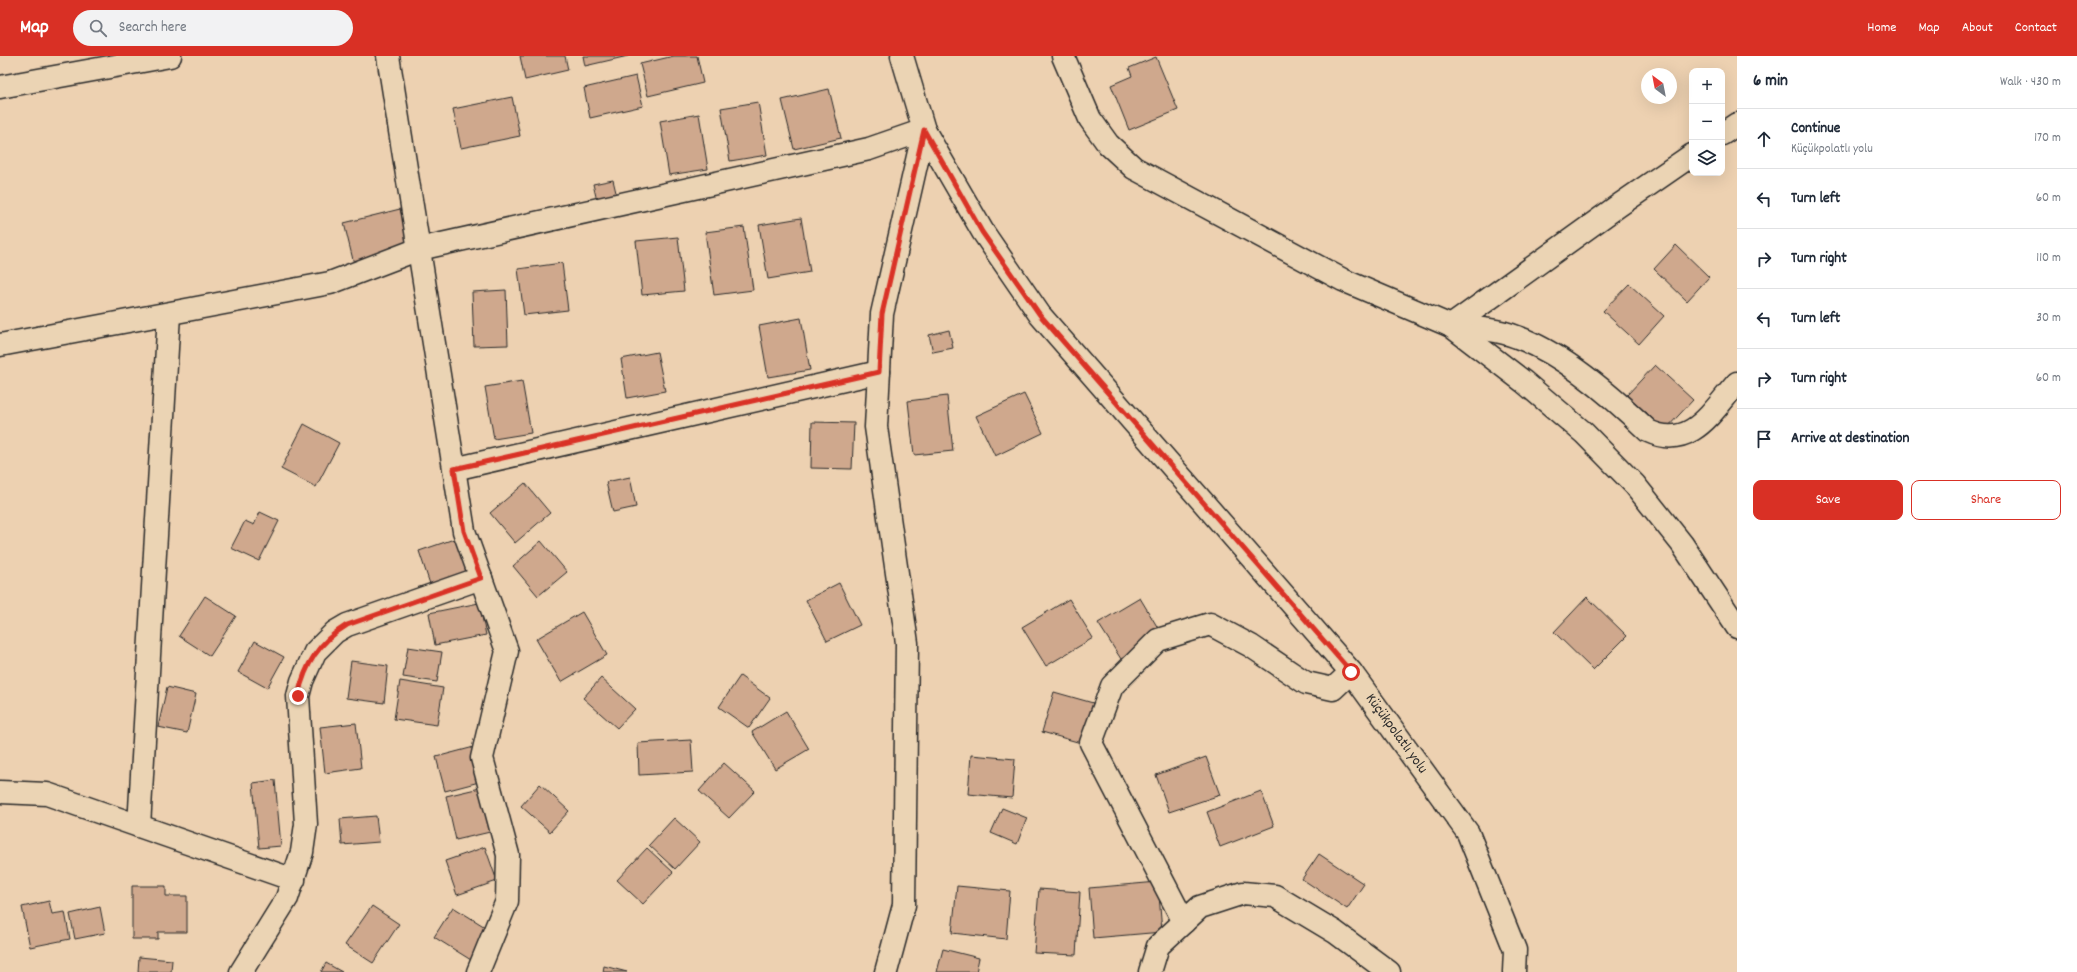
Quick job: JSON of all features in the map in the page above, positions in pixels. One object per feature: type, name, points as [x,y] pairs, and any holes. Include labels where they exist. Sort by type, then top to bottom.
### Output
[{"type":"street","points":[[0,87],[170,56]]},
{"type":"street","points":[[388,56],[464,531],[507,651],[482,758],[508,855],[507,901],[478,972]]},
{"type":"street","name":"Küçükpolatlı yolu","points":[[902,56],[924,130],[982,232],[1040,315],[1351,672],[1468,833],[1516,950],[1514,972]]},
{"type":"street","points":[[1063,56],[1090,119],[1108,144],[1134,168],[1343,280],[1451,326],[1524,382],[1584,433],[1635,485],[1682,544],[1737,627]]},
{"type":"street","points":[[1725,132],[1737,124]]},
{"type":"street","points":[[0,346],[330,284],[419,249],[869,150],[924,130]]},
{"type":"street","points":[[886,972],[904,905],[907,643],[876,427],[882,314],[924,130]]},
{"type":"street","points":[[1451,326],[1689,157]]},
{"type":"street","points":[[139,826],[169,314]]},
{"type":"street","points":[[1451,326],[1486,329],[1517,337],[1543,350],[1597,385],[1648,431],[1658,436],[1679,436],[1696,429],[1737,383]]},
{"type":"street","points":[[454,469],[879,372]]},
{"type":"street","points":[[241,972],[277,916],[294,880],[302,852],[306,824],[298,696],[307,666],[315,652],[335,632],[347,625],[481,578]]},
{"type":"street","points":[[1184,922],[1091,743],[1112,686],[1158,640],[1210,624],[1251,646],[1306,683],[1333,689],[1351,672]]},
{"type":"street","points":[[0,792],[47,794],[294,880]]},
{"type":"street","points":[[1150,972],[1158,946],[1200,907],[1243,893],[1276,896],[1336,932],[1389,972]]},
{"type":"building","points":[[520,56],[565,56],[568,70],[525,80]]},
{"type":"building","points":[[583,56],[628,56],[585,66]]},
{"type":"building","points":[[674,56],[697,56],[703,83],[648,96],[640,64]]},
{"type":"building","points":[[1156,57],[1178,110],[1129,130],[1111,85],[1132,76],[1129,68]]},
{"type":"building","points":[[636,76],[643,106],[590,118],[584,88]]},
{"type":"building","points":[[829,89],[841,138],[794,149],[782,100]]},
{"type":"building","points":[[512,97],[520,136],[461,148],[453,109]]},
{"type":"building","points":[[758,102],[767,155],[730,161],[721,108]]},
{"type":"building","points":[[699,114],[708,169],[669,175],[660,121]]},
{"type":"building","points":[[613,180],[618,201],[598,205],[593,184]]},
{"type":"building","points":[[400,209],[411,249],[354,264],[344,223]]},
{"type":"building","points":[[801,218],[810,272],[768,279],[759,225]]},
{"type":"building","points":[[744,227],[753,290],[714,295],[705,232]]},
{"type":"building","points":[[678,237],[684,291],[642,295],[636,241]]},
{"type":"building","points":[[1676,245],[1709,277],[1687,301],[1654,269]]},
{"type":"building","points":[[562,263],[568,310],[524,315],[518,269]]},
{"type":"building","points":[[1629,284],[1664,316],[1639,344],[1603,311]]},
{"type":"building","points":[[506,290],[508,345],[474,346],[472,292]]},
{"type":"building","points":[[801,318],[810,370],[768,377],[759,326]]},
{"type":"building","points":[[949,330],[953,348],[933,352],[929,335]]},
{"type":"building","points":[[657,352],[665,391],[627,398],[621,359]]},
{"type":"building","points":[[1655,365],[1693,400],[1665,430],[1627,395]]},
{"type":"building","points":[[522,381],[531,433],[494,439],[485,387]]},
{"type":"building","points":[[1024,394],[1043,433],[995,456],[976,416]]},
{"type":"building","points":[[947,396],[953,451],[914,455],[908,401]]},
{"type":"building","points":[[812,422],[854,423],[852,469],[811,468]]},
{"type":"building","points":[[304,424],[339,443],[316,487],[281,469]]},
{"type":"building","points":[[630,477],[636,507],[613,512],[606,482]]},
{"type":"building","points":[[525,483],[550,513],[515,543],[490,513]]},
{"type":"building","points":[[260,512],[279,521],[259,561],[231,548],[245,521],[254,525]]},
{"type":"building","points":[[457,538],[470,573],[431,587],[419,551]]},
{"type":"building","points":[[541,541],[567,572],[538,596],[513,566]]},
{"type":"building","points":[[839,583],[860,625],[827,641],[806,600]]},
{"type":"building","points":[[205,596],[236,616],[210,656],[179,636]]},
{"type":"building","points":[[1587,597],[1627,636],[1593,670],[1554,632]]},
{"type":"building","points":[[1140,598],[1161,633],[1121,659],[1098,623]]},
{"type":"building","points":[[1069,599],[1093,638],[1046,666],[1022,627]]},
{"type":"building","points":[[479,603],[486,635],[435,645],[429,613]]},
{"type":"building","points":[[582,612],[607,655],[561,682],[536,639]]},
{"type":"building","points":[[255,641],[284,657],[267,688],[238,672]]},
{"type":"building","points":[[408,647],[442,652],[437,682],[403,677]]},
{"type":"building","points":[[351,661],[388,666],[384,703],[346,698]]},
{"type":"building","points":[[740,676],[770,698],[749,728],[719,707]]},
{"type":"building","points":[[601,678],[635,709],[617,728],[583,698]]},
{"type":"building","points":[[400,681],[443,688],[437,725],[394,719]]},
{"type":"building","points":[[167,687],[196,694],[187,733],[158,727]]},
{"type":"building","points":[[1054,692],[1093,703],[1081,743],[1042,732]]},
{"type":"building","points":[[786,711],[809,749],[775,769],[752,732]]},
{"type":"building","points":[[356,723],[361,768],[325,773],[320,727]]},
{"type":"building","points":[[691,740],[693,772],[639,775],[638,743]]},
{"type":"building","points":[[474,747],[483,781],[445,791],[436,757]]},
{"type":"building","points":[[971,755],[1015,759],[1012,798],[968,794]]},
{"type":"building","points":[[1206,757],[1220,795],[1169,812],[1156,775]]},
{"type":"building","points":[[724,763],[755,791],[729,818],[699,791]]},
{"type":"building","points":[[275,780],[281,846],[259,848],[253,783]]},
{"type":"building","points":[[540,784],[569,811],[550,832],[521,806]]},
{"type":"building","points":[[480,788],[490,832],[456,840],[446,796]]},
{"type":"building","points":[[1261,791],[1274,826],[1220,847],[1207,812]]},
{"type":"building","points":[[1002,808],[1027,818],[1017,844],[991,833]]},
{"type":"building","points":[[376,816],[379,842],[342,845],[340,819]]},
{"type":"building","points":[[674,818],[700,842],[675,869],[649,845]]},
{"type":"building","points":[[485,847],[497,881],[457,895],[445,861]]},
{"type":"building","points":[[647,848],[673,872],[643,904],[617,880]]},
{"type":"building","points":[[1319,854],[1364,884],[1347,909],[1302,879]]},
{"type":"building","points":[[1158,882],[1162,932],[1093,938],[1089,888]]},
{"type":"building","points":[[132,886],[166,886],[166,896],[187,896],[187,932],[158,932],[158,939],[132,939]]},
{"type":"building","points":[[957,886],[1010,891],[1006,939],[952,933]]},
{"type":"building","points":[[1039,889],[1080,892],[1076,955],[1034,953]]},
{"type":"building","points":[[49,901],[52,914],[65,912],[70,939],[30,947],[22,907]]},
{"type":"building","points":[[372,906],[399,924],[373,963],[345,945]]},
{"type":"building","points":[[100,907],[105,933],[75,939],[70,914]]},
{"type":"building","points":[[453,907],[490,930],[471,960],[434,937]]},
{"type":"building","points":[[943,949],[979,958],[976,972],[937,972]]},
{"type":"building","points":[[139,957],[172,960],[171,972],[138,972]]},
{"type":"building","points":[[326,963],[342,972],[321,972]]},
{"type":"building","points":[[604,966],[627,972],[603,972]]},
{"type":"route","points":[[298,696],[307,666],[315,652],[335,632],[347,625],[481,578],[464,531],[454,469],[879,372],[882,314],[924,130],[982,232],[1040,315],[1351,672]]}]
